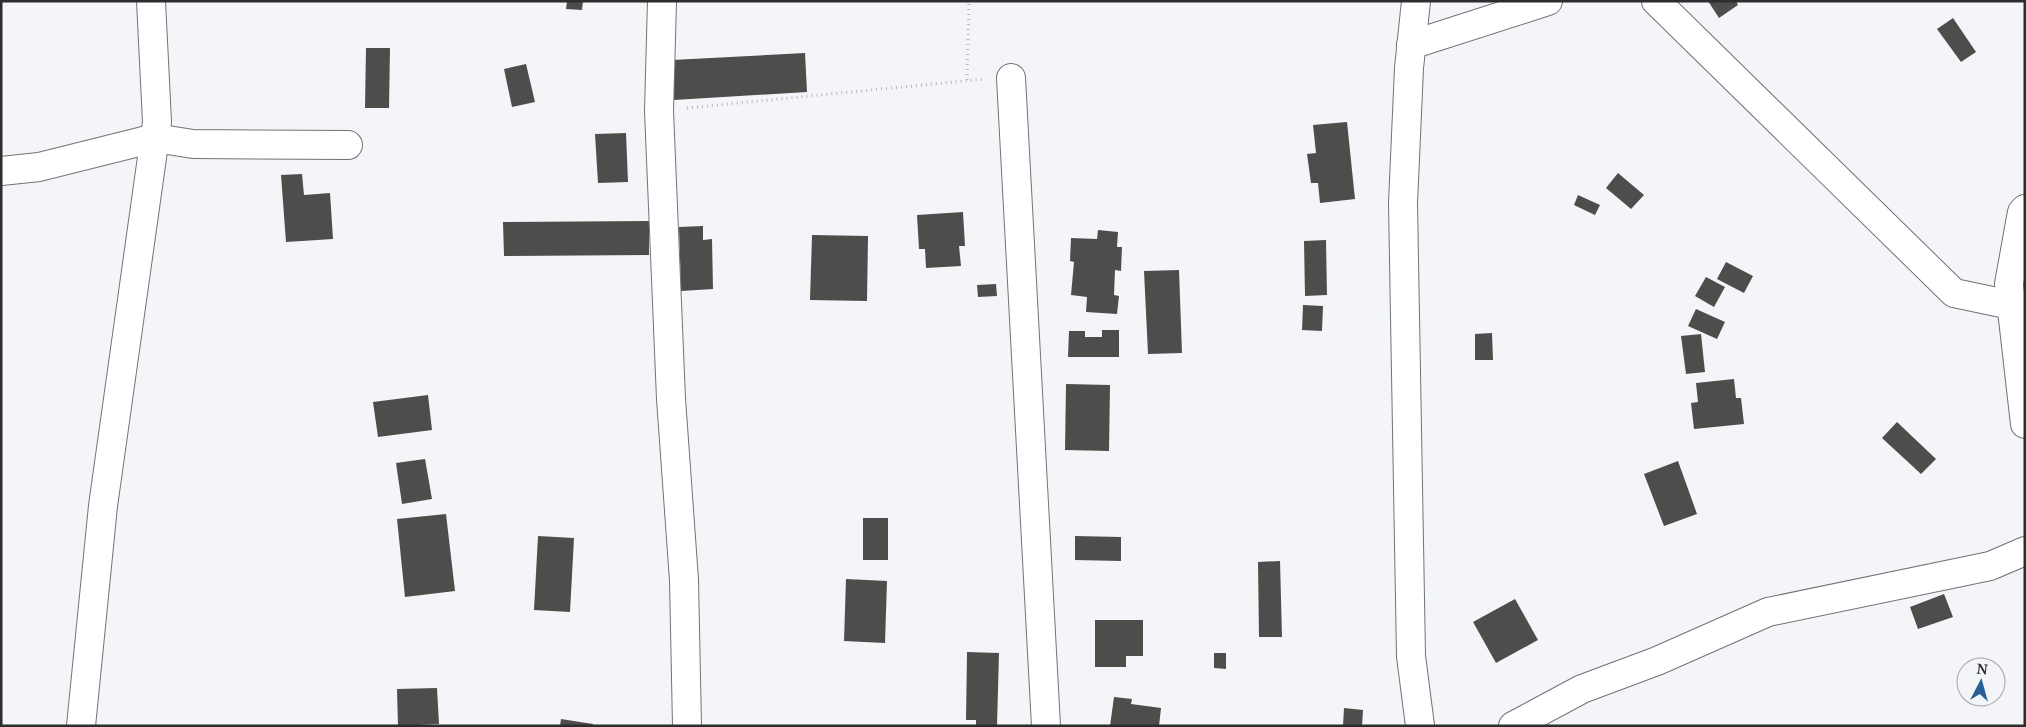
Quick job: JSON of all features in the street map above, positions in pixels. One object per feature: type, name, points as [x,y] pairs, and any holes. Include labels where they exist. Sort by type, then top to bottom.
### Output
[{"type":"street","points":[[81,726],[103,506],[157,122],[151,1]]},
{"type":"street","points":[[662,1],[658,111],[671,399],[684,580],[687,726]]},
{"type":"street","points":[[1416,1],[1403,203],[1411,656],[1420,726]]},
{"type":"street","points":[[1412,45],[1548,1]]},
{"type":"street","points":[[1656,1],[1954,293],[2018,305]]},
{"type":"street","points":[[1011,78],[1046,726]]},
{"type":"street","points":[[1,171],[39,167],[155,138],[193,144],[348,144]]},
{"type":"street","points":[[2025,209],[2022,212],[2009,284],[2018,305],[2025,424]]},
{"type":"street","points":[[1513,726],[1582,689],[1657,660],[1768,612],[1990,566],[2025,551]]},
{"type":"path","points":[[967,80],[969,1]]},
{"type":"path","points":[[658,111],[967,80],[1011,78]]},
{"type":"building","points":[[567,1],[583,1],[582,10],[566,9]]},
{"type":"building","points":[[1708,1],[1736,1],[1738,5],[1719,18]]},
{"type":"building","points":[[1953,18],[1976,52],[1961,62],[1937,29]]},
{"type":"building","points":[[366,48],[390,48],[389,108],[365,108]]},
{"type":"building","points":[[805,53],[807,92],[674,100],[672,60]]},
{"type":"building","points":[[526,64],[535,102],[512,107],[504,69]]},
{"type":"building","points":[[1347,122],[1355,199],[1320,203],[1318,183],[1311,183],[1307,154],[1316,153],[1313,125]]},
{"type":"building","points":[[626,133],[628,182],[598,183],[595,134]]},
{"type":"building","points":[[1618,173],[1644,195],[1631,209],[1606,188]]},
{"type":"building","points":[[302,174],[304,195],[330,193],[333,239],[286,242],[281,175]]},
{"type":"building","points":[[1578,195],[1600,205],[1595,215],[1574,205]]},
{"type":"building","points":[[963,212],[965,246],[959,246],[961,266],[926,268],[925,249],[919,249],[917,215]]},
{"type":"building","points":[[649,221],[649,255],[504,256],[503,222]]},
{"type":"building","points":[[703,226],[703,240],[712,239],[713,289],[681,291],[679,227]]},
{"type":"building","points":[[1098,230],[1118,232],[1117,247],[1122,247],[1121,271],[1115,270],[1114,295],[1119,296],[1117,314],[1086,312],[1087,297],[1071,295],[1074,262],[1070,261],[1071,238],[1097,239]]},
{"type":"building","points":[[812,235],[868,236],[867,301],[810,300]]},
{"type":"building","points":[[1326,240],[1327,295],[1305,296],[1304,241]]},
{"type":"building","points":[[1726,262],[1753,276],[1744,293],[1717,279]]},
{"type":"building","points":[[1179,270],[1182,353],[1148,354],[1144,271]]},
{"type":"building","points":[[1706,277],[1725,287],[1714,307],[1695,296]]},
{"type":"building","points":[[996,284],[997,296],[978,297],[977,285]]},
{"type":"building","points":[[1303,305],[1323,306],[1322,331],[1302,330]]},
{"type":"building","points":[[1696,309],[1725,322],[1717,339],[1688,326]]},
{"type":"building","points":[[1102,330],[1119,330],[1119,357],[1068,357],[1069,331],[1085,331],[1085,337],[1102,337]]},
{"type":"building","points":[[1492,333],[1493,360],[1475,360],[1475,334]]},
{"type":"building","points":[[1701,334],[1705,372],[1686,374],[1681,336]]},
{"type":"building","points":[[1734,379],[1736,398],[1741,398],[1744,424],[1694,429],[1691,403],[1698,402],[1696,383]]},
{"type":"building","points":[[1066,384],[1110,385],[1109,451],[1065,450]]},
{"type":"building","points":[[428,395],[432,430],[378,437],[373,402]]},
{"type":"building","points":[[1897,422],[1936,459],[1921,474],[1882,438]]},
{"type":"building","points":[[425,459],[432,499],[402,504],[396,463]]},
{"type":"building","points":[[1678,461],[1697,514],[1664,526],[1644,474]]},
{"type":"building","points":[[446,514],[455,591],[405,597],[397,519]]},
{"type":"building","points":[[863,518],[888,518],[888,560],[863,560]]},
{"type":"building","points":[[538,536],[574,538],[570,612],[534,610]]},
{"type":"building","points":[[1075,536],[1121,537],[1121,561],[1075,560]]},
{"type":"building","points":[[1280,561],[1282,637],[1259,637],[1258,562]]},
{"type":"building","points":[[846,579],[887,581],[885,643],[844,641]]},
{"type":"building","points":[[1944,594],[1953,617],[1918,629],[1910,607]]},
{"type":"building","points":[[1515,599],[1538,640],[1496,663],[1473,622]]},
{"type":"building","points":[[1095,620],[1143,620],[1143,656],[1126,656],[1126,667],[1095,667]]},
{"type":"building","points":[[967,652],[999,653],[997,726],[976,726],[976,720],[966,720]]},
{"type":"building","points":[[1214,653],[1226,653],[1226,669],[1214,668]]},
{"type":"building","points":[[437,688],[439,724],[398,726],[397,689]]},
{"type":"building","points":[[1114,697],[1132,699],[1131,704],[1161,708],[1159,726],[1110,726]]},
{"type":"building","points":[[1344,708],[1363,710],[1362,726],[1343,726]]},
{"type":"building","points":[[561,719],[593,724],[593,726],[560,726]]}]
